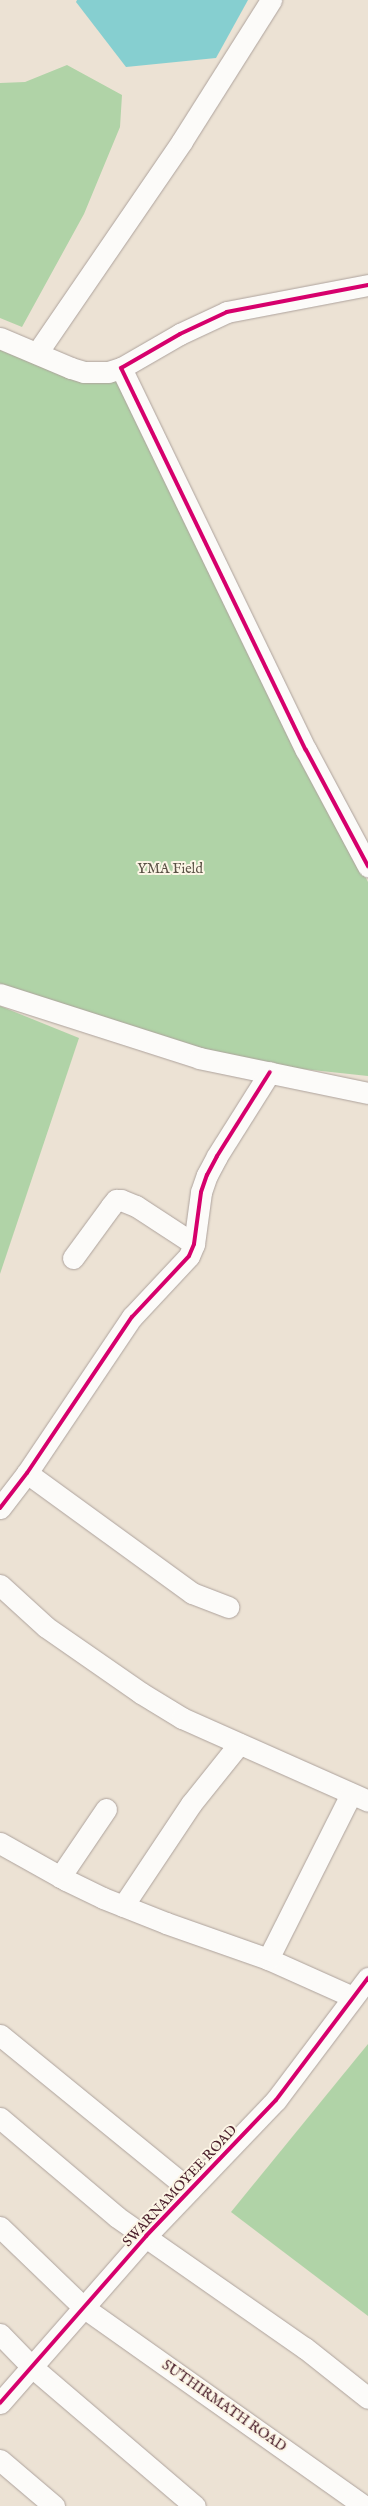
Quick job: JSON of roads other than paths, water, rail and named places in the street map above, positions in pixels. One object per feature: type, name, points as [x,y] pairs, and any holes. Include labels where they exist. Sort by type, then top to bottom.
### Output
[{"type":"street","points":[[36,353],[182,141],[271,0]]},
{"type":"street","points":[[0,338],[84,372],[108,372],[121,368],[180,334],[226,312],[368,285]]},
{"type":"street","points":[[121,368],[306,750],[368,866]]},
{"type":"street","points":[[0,994],[199,1058],[368,1093]]},
{"type":"street","points":[[0,1508],[26,1474],[132,1318],[178,1269],[194,1244],[201,1192],[207,1176],[216,1156],[270,1072]]},
{"type":"street","points":[[73,1258],[111,1206],[121,1200],[136,1206],[194,1244]]},
{"type":"street","points":[[26,1474],[192,1593],[228,1607]]},
{"type":"street","points":[[0,1585],[46,1627],[141,1693],[182,1718],[359,1798],[268,1959]]},
{"type":"street","points":[[123,1906],[191,1804],[239,1744]]},
{"type":"street","points":[[60,1877],[106,1809]]},
{"type":"street","points":[[0,1843],[60,1877],[123,1906],[268,1959],[354,1997]]},
{"type":"street","name":"SWARNAMOYEE ROAD","points":[[0,2403],[83,2306],[146,2236],[276,2100],[368,1978]]},
{"type":"street","points":[[0,2035],[190,2190]]},
{"type":"street","points":[[0,2118],[117,2217],[305,2348],[368,2398]]},
{"type":"street","name":"SUTHIRMATH ROAD","points":[[0,2227],[83,2306],[364,2506]]},
{"type":"street","points":[[0,2334],[32,2367],[195,2506]]},
{"type":"street","points":[[0,2460],[54,2506]]},
{"type":"water","points":[[77,0],[248,0],[216,58],[126,67],[76,2]]},
{"type":"park label","name":"YMA Field","points":[[170,869]]}]
